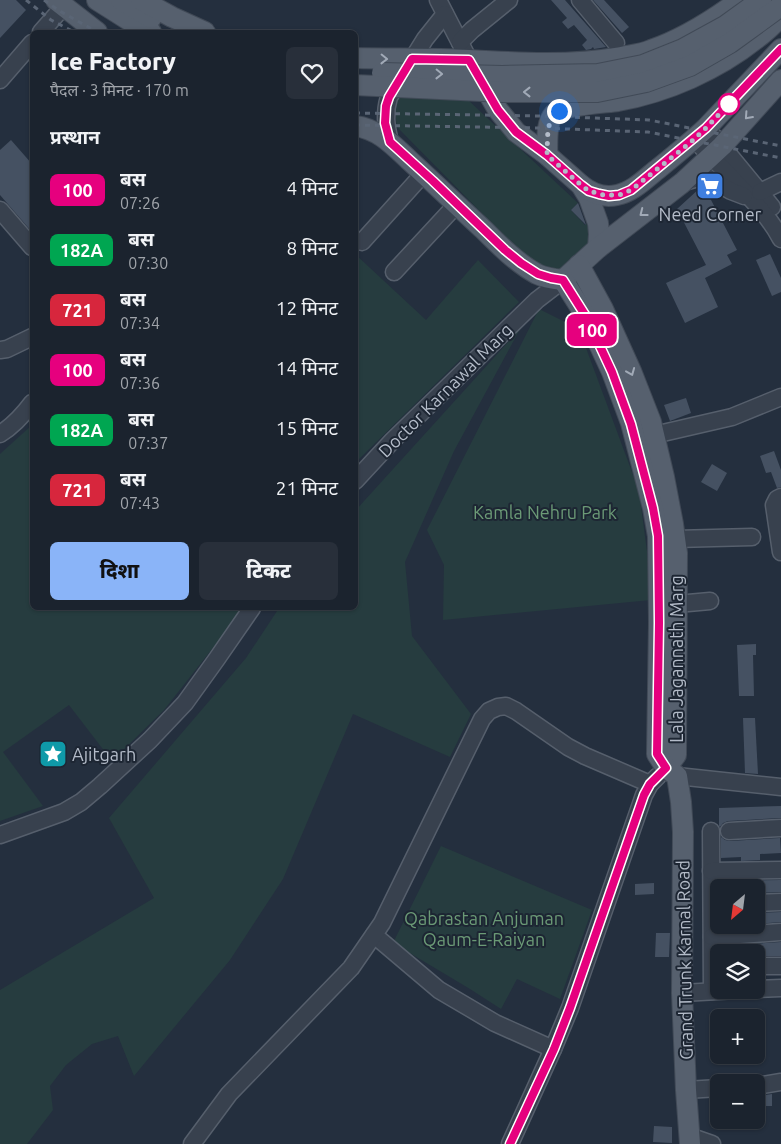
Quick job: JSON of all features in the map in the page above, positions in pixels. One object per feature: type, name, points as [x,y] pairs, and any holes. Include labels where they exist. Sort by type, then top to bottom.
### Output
[{"type":"main road","points":[[97,0],[147,30]]},
{"type":"main road","points":[[120,0],[172,30]]},
{"type":"main road","points":[[141,0],[201,30]]},
{"type":"main road","points":[[358,58],[518,63],[600,60],[649,51],[692,32],[719,16],[740,0]]},
{"type":"main road","points":[[358,72],[502,76],[598,74],[643,65],[683,49],[725,26],[761,0]]},
{"type":"main road","points":[[60,3],[94,30]]},
{"type":"main road","points":[[358,85],[503,92],[597,92],[646,82],[690,66],[730,43],[781,6]]},
{"type":"main road","points":[[547,155],[549,125],[556,113],[570,108],[647,95],[693,77],[712,68],[749,45],[777,21],[781,15]]},
{"type":"main road","points":[[469,60],[498,110],[516,132],[547,155],[589,191],[609,196],[619,195],[631,190],[700,134],[781,49]]},
{"type":"main road","points":[[358,127],[370,129],[390,142],[505,250],[538,274],[563,280],[598,248],[682,183],[716,151],[781,80]]},
{"type":"main road","points":[[581,185],[589,198],[598,223],[598,248]]},
{"type":"main road","name":"Lala Jagannath Marg","points":[[579,266],[603,309],[631,371],[651,422],[668,530]]},
{"type":"main road","name":"Lala Jagannath Marg","points":[[563,280],[587,318],[612,372],[631,424],[651,500],[668,530],[677,553],[676,755],[672,772]]},
{"type":"main road","name":"Lala Jagannath Marg","points":[[668,530],[658,536],[657,754],[672,772]]},
{"type":"main road","name":"Grand Trunk Karnal Road","points":[[672,772],[681,802],[683,832],[682,993],[689,1140]]},
{"type":"street","points":[[460,42],[509,0]]},
{"type":"street","points":[[580,0],[616,43]]},
{"type":"street","points":[[42,30],[60,3]]},
{"type":"street","points":[[441,7],[469,60]]},
{"type":"street","points":[[390,142],[385,123],[386,106],[389,97],[431,30],[441,7]]},
{"type":"street","points":[[0,80],[30,44]]},
{"type":"street","points":[[700,134],[755,195],[781,219]]},
{"type":"street","points":[[362,242],[424,173]]},
{"type":"street","points":[[682,183],[705,176],[731,190],[755,195],[781,182]]},
{"type":"street","points":[[755,195],[781,239]]},
{"type":"street","points":[[394,272],[456,204]]},
{"type":"street","points":[[0,210],[30,245]]},
{"type":"street","points":[[537,300],[538,274]]},
{"type":"street","name":"Doctor Karnawal Marg","points":[[358,478],[393,440],[537,300],[563,280]]},
{"type":"street","points":[[0,350],[7,349],[30,338]]},
{"type":"street","points":[[654,435],[732,417],[781,397]]},
{"type":"street","points":[[0,434],[23,415],[30,406]]},
{"type":"street","points":[[781,497],[777,499],[774,506],[781,552]]},
{"type":"street","points":[[668,530],[752,537]]},
{"type":"street","points":[[677,604],[710,602]]},
{"type":"street","points":[[0,835],[64,812],[81,802],[100,786],[150,740],[185,703],[251,610]]},
{"type":"street","points":[[192,1144],[229,1094],[351,968],[374,935],[382,923],[482,719],[489,711],[506,706],[568,747],[650,784]]},
{"type":"street","points":[[510,1144],[554,1049],[644,795],[650,784],[672,772],[781,786]]},
{"type":"street","points":[[729,830],[781,828]]},
{"type":"street","points":[[711,831],[712,879]]},
{"type":"street","points":[[711,871],[781,870]]},
{"type":"street","points":[[765,903],[781,902]]},
{"type":"street","points":[[712,937],[781,932]]},
{"type":"street","points":[[712,934],[713,944]]},
{"type":"street","points":[[374,935],[439,990],[495,1023],[554,1049]]},
{"type":"street","points":[[765,966],[781,966]]},
{"type":"street","points":[[765,989],[781,988]]},
{"type":"street","points":[[682,993],[710,991]]},
{"type":"street","points":[[765,1085],[781,1082]]},
{"type":"street","points":[[686,1090],[710,1089]]},
{"type":"street","points":[[689,1140],[712,1144]]},
{"type":"green space","points":[[452,85],[578,203],[571,210],[585,225],[593,218],[592,241],[556,274],[529,261],[398,128],[396,101],[401,89]]},
{"type":"green space","points":[[358,257],[426,320],[478,260],[519,302],[358,460]]},
{"type":"green space","name":"Kamla Nehru Park","points":[[539,309],[579,329],[639,491],[650,574],[651,600],[443,620],[444,565],[427,530]]},
{"type":"green space","points":[[520,329],[454,451],[405,562],[412,636],[471,714],[450,757],[353,714],[283,879],[230,960],[134,1076],[118,1036],[92,1044],[66,1065],[50,1086],[53,1110],[27,1144],[0,1144],[0,990],[154,898],[109,818],[246,658],[278,610],[358,610],[358,508]]},
{"type":"green space","points":[[30,427],[30,610],[242,610],[164,710],[112,761],[69,705],[3,752],[43,806],[0,821],[0,454]]},
{"type":"green space","name":"Qabrastan Anjuman Qaum-E-Raiyan","points":[[441,846],[592,910],[560,999],[517,979],[501,1009],[393,943]]},
{"type":"building","points":[[0,0],[16,0],[26,10],[0,38]]},
{"type":"building","points":[[551,0],[565,0],[606,47],[594,49],[593,47],[586,50],[582,45],[587,40],[574,25],[568,29],[562,22],[567,18]]},
{"type":"building","points":[[593,0],[604,0],[629,27],[622,33]]},
{"type":"building","points":[[11,140],[30,162],[30,230],[0,195],[0,150]]},
{"type":"building","points":[[704,187],[716,194],[710,198],[737,250],[727,255],[732,264],[705,278],[718,307],[685,323],[666,283],[706,265],[677,209],[700,188]]},
{"type":"building","points":[[578,203],[586,225],[571,210]]},
{"type":"building","points":[[770,254],[781,278],[781,292],[772,296],[756,260]]},
{"type":"building","points":[[686,398],[691,413],[670,421],[664,405]]},
{"type":"building","points":[[774,451],[781,470],[781,487],[777,488],[771,472],[766,473],[760,456]]},
{"type":"building","points":[[712,464],[727,473],[717,491],[701,482]]},
{"type":"building","points":[[756,644],[756,655],[753,655],[754,696],[739,696],[737,645]]},
{"type":"building","points":[[743,718],[755,718],[758,774],[745,773]]},
{"type":"building","points":[[781,806],[781,818],[728,821],[719,826],[719,808]]},
{"type":"building","points":[[721,837],[730,841],[780,838],[781,853],[760,854],[760,860],[741,861],[741,857],[721,858]]},
{"type":"building","points":[[765,880],[781,880],[781,892],[765,893]]},
{"type":"building","points":[[654,883],[654,894],[635,895],[635,884]]},
{"type":"building","points":[[781,912],[781,922],[765,923],[765,913]]},
{"type":"building","points":[[656,933],[670,933],[669,957],[655,957]]},
{"type":"building","points":[[781,942],[781,956],[765,956],[765,944],[752,944]]},
{"type":"building","points":[[772,1094],[772,1106],[765,1106],[765,1095]]},
{"type":"building","points":[[654,1126],[672,1127],[672,1143],[653,1142]]},
{"type":"railway","points":[[26,0],[51,20],[70,30]]},
{"type":"railway","points":[[44,0],[93,30]]},
{"type":"railway","points":[[774,0],[781,6]]},
{"type":"railway","points":[[358,113],[649,120],[781,146]]},
{"type":"railway","points":[[358,125],[648,132],[781,158]]},
{"type":"bus line","name":"100","points":[[510,1144],[554,1049],[570,1008],[644,795],[650,784],[666,768],[657,754],[658,536],[646,478],[631,424],[612,372],[587,318],[563,280],[538,274],[521,263],[390,142],[385,123],[386,106],[389,97],[412,59],[469,60],[498,110],[516,132],[547,155],[589,191],[609,196],[619,195],[631,190],[694,139],[781,49]]},
{"type":"place","name":"Need Corner","points":[[710,186]]},
{"type":"place","name":"Ajitgarh","points":[[53,754]]},
{"type":"route","points":[[559,111],[550,122],[547,155],[589,191],[614,196],[631,190],[694,139],[706,128],[731,102],[729,104]]}]
